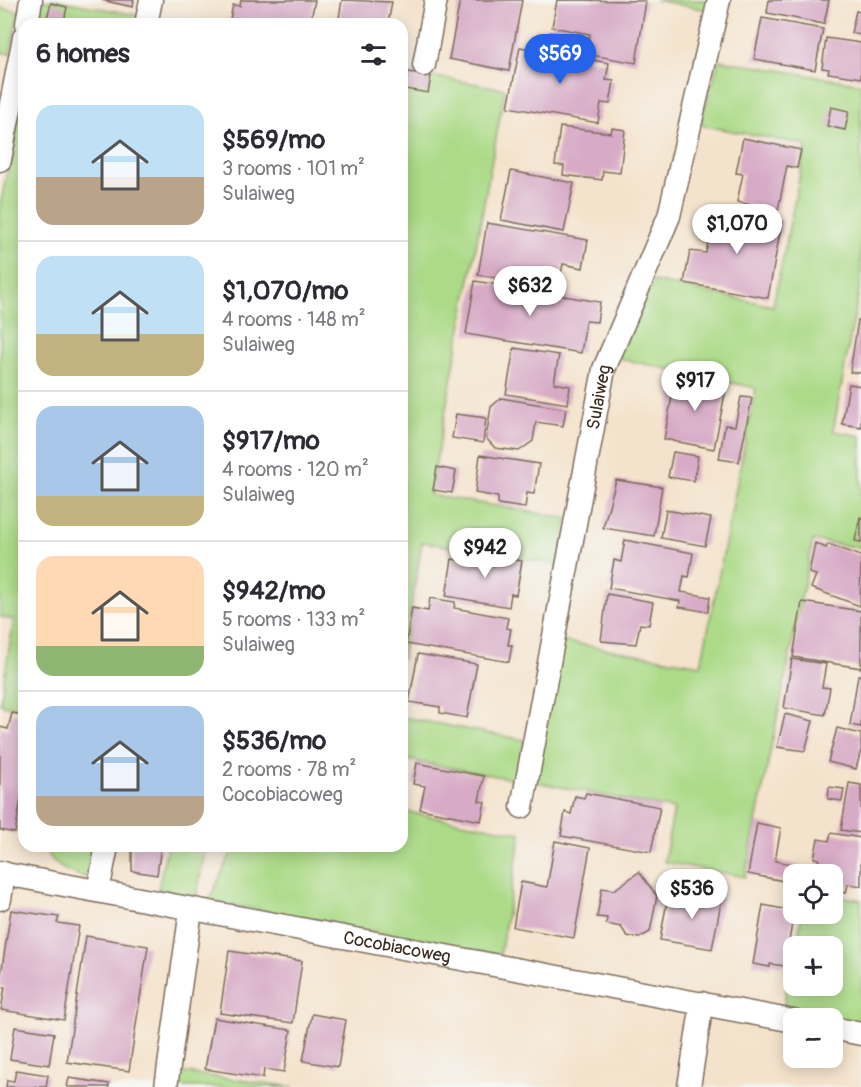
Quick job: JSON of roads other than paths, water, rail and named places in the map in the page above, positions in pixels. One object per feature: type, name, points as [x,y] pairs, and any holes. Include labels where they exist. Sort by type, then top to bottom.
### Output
[{"type":"street","points":[[28,18],[31,0]]},
{"type":"street","points":[[148,18],[151,0]]},
{"type":"street","points":[[424,65],[436,0]]},
{"type":"street","name":"Sulaiweg","points":[[522,807],[604,369],[669,216],[719,0]]},
{"type":"street","points":[[0,160],[18,68]]},
{"type":"street","points":[[98,891],[106,852]]},
{"type":"street","points":[[0,899],[2,873]]},
{"type":"street","name":"Cocobiacoweg","points":[[2,873],[783,1019]]},
{"type":"street","points":[[166,1087],[191,910]]},
{"type":"street","points":[[689,1087],[702,1003]]},
{"type":"street","points":[[843,1030],[861,1034]]}]
